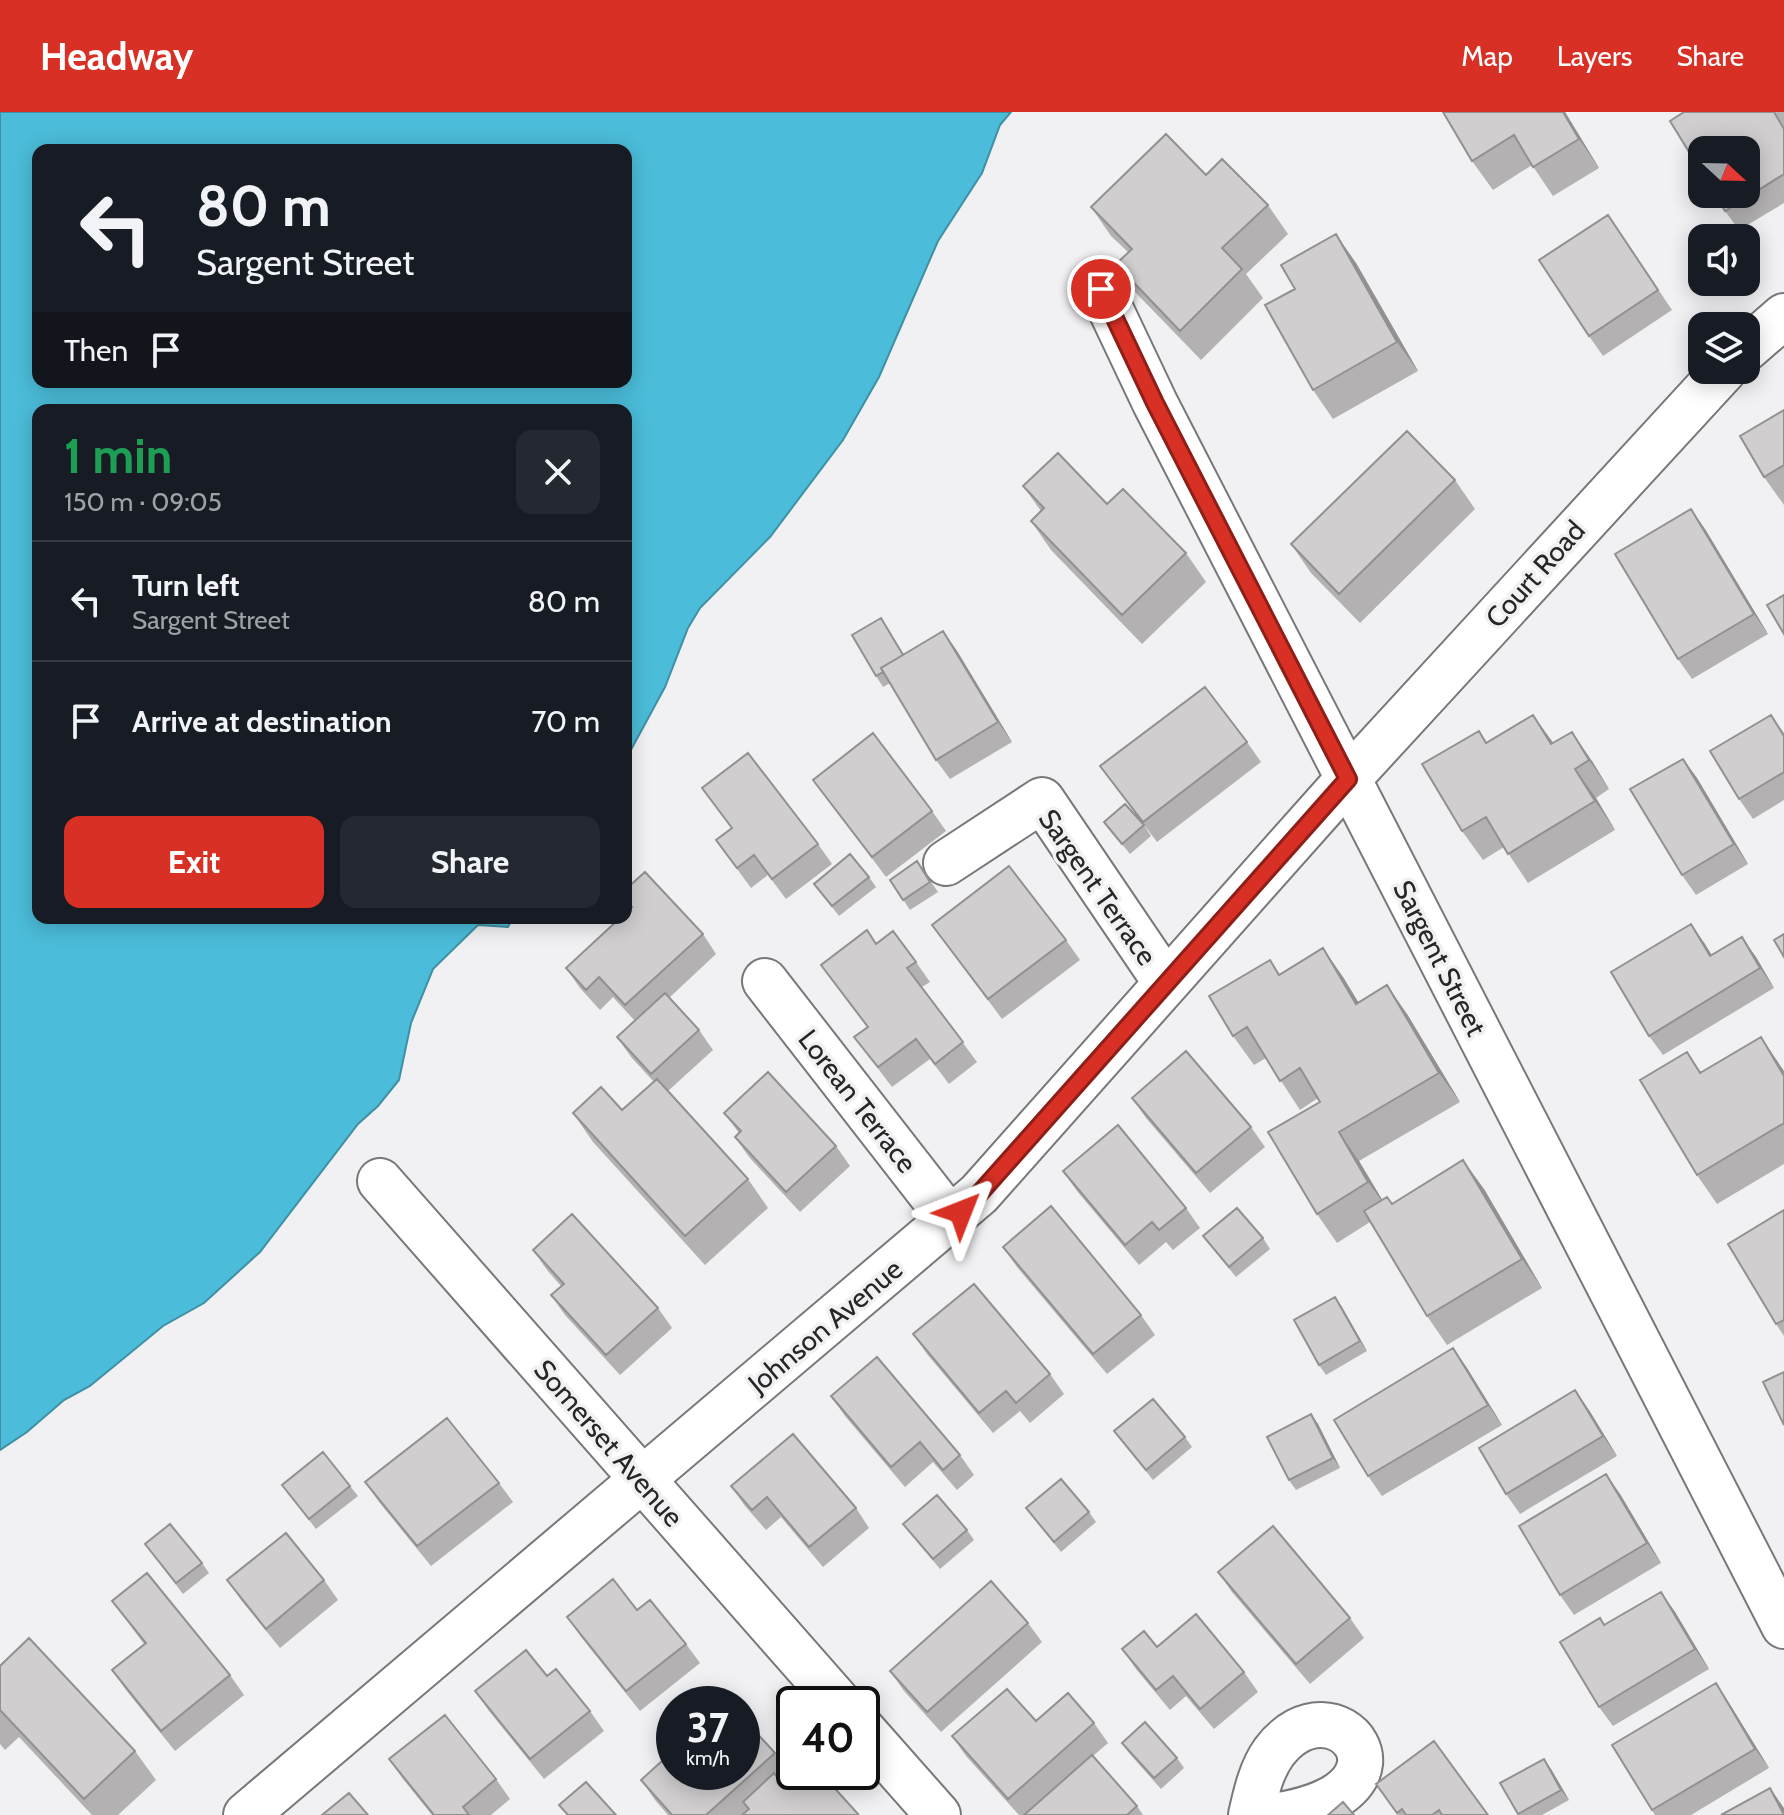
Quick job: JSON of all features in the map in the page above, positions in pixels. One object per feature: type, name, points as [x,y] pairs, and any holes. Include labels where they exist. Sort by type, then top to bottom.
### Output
[{"type":"street","name":"Sargent Street","points":[[1101,289],[1155,403],[1784,1626]]},
{"type":"street","points":[[1760,337],[1784,316]]},
{"type":"street","name":"Court Road","points":[[1348,779],[1711,384]]},
{"type":"street","name":"Johnson Avenue","points":[[246,1815],[979,1194],[1348,779]]},
{"type":"street","name":"Sargent Terrace","points":[[946,863],[1042,800],[1166,983]]},
{"type":"street","name":"Lorean Terrace","points":[[765,981],[951,1220]]},
{"type":"street","name":"Somerset Avenue","points":[[380,1181],[824,1686]]},
{"type":"street","points":[[1251,1815],[1266,1765],[1287,1739],[1300,1730],[1314,1726],[1329,1726],[1351,1737],[1358,1745],[1361,1764],[1351,1783],[1320,1806],[1279,1815]]},
{"type":"street","points":[[880,1749],[938,1815]]},
{"type":"water","points":[[0,112],[1011,112],[1000,125],[982,173],[938,241],[879,377],[843,440],[770,537],[700,608],[688,628],[665,687],[632,748],[632,404],[32,404],[32,924],[510,924],[508,927],[478,925],[433,969],[411,1023],[399,1080],[358,1124],[260,1252],[204,1303],[163,1326],[90,1386],[64,1400],[27,1432],[0,1450]]},
{"type":"building","points":[[1443,112],[1563,112],[1579,139],[1533,167],[1514,135],[1472,161]]},
{"type":"building","points":[[1684,112],[1774,112],[1784,129],[1784,174],[1760,189],[1760,136],[1688,136],[1688,150],[1670,121]]},
{"type":"building","points":[[1166,134],[1206,175],[1222,159],[1268,205],[1222,248],[1242,269],[1180,331],[1116,264],[1132,249],[1091,207]]},
{"type":"building","points":[[1608,215],[1658,290],[1589,336],[1539,260]]},
{"type":"building","points":[[1336,234],[1397,342],[1313,390],[1265,305],[1295,289],[1281,265]]},
{"type":"building","points":[[1784,410],[1784,465],[1764,477],[1740,436]]},
{"type":"building","points":[[1407,431],[1455,480],[1339,594],[1291,544]]},
{"type":"building","points":[[1058,453],[1107,504],[1123,489],[1186,553],[1122,615],[1031,521],[1044,508],[1023,486]]},
{"type":"building","points":[[1691,509],[1754,614],[1678,659],[1615,554]]},
{"type":"building","points":[[1784,595],[1784,634],[1767,605]]},
{"type":"building","points":[[881,618],[903,655],[881,668],[883,672],[876,676],[852,635]]},
{"type":"building","points":[[943,631],[998,722],[936,760],[881,668]]},
{"type":"building","points":[[1205,687],[1247,742],[1143,822],[1100,766]]},
{"type":"building","points":[[1533,715],[1551,744],[1572,732],[1589,760],[1575,769],[1595,801],[1508,854],[1486,817],[1462,831],[1422,764],[1479,731],[1486,743]]},
{"type":"building","points":[[1771,715],[1784,736],[1784,772],[1739,799],[1710,751]]},
{"type":"building","points":[[873,733],[932,811],[872,857],[813,780]]},
{"type":"building","points":[[748,753],[818,844],[772,879],[754,855],[737,868],[716,840],[732,828],[702,788]]},
{"type":"building","points":[[1683,759],[1734,844],[1682,875],[1630,789]]},
{"type":"building","points":[[1125,804],[1144,825],[1122,844],[1104,822]]},
{"type":"building","points":[[850,854],[869,877],[832,906],[814,884]]},
{"type":"building","points":[[917,861],[930,882],[903,900],[890,880]]},
{"type":"building","points":[[1009,866],[1066,940],[988,999],[932,925]]},
{"type":"building","points":[[645,872],[703,934],[625,1005],[599,977],[586,990],[566,968],[614,924],[632,924],[632,884]]},
{"type":"building","points":[[1691,924],[1710,956],[1742,937],[1760,968],[1649,1036],[1611,972]]},
{"type":"building","points":[[867,930],[876,944],[893,931],[916,962],[907,968],[963,1042],[935,1064],[916,1039],[878,1067],[854,1037],[868,1027],[821,965]]},
{"type":"building","points":[[1784,934],[1784,957],[1774,940]]},
{"type":"building","points":[[1323,948],[1356,1004],[1387,985],[1439,1073],[1339,1132],[1368,1182],[1317,1214],[1268,1132],[1320,1102],[1300,1068],[1280,1081],[1247,1027],[1233,1036],[1209,996],[1270,960],[1279,975]]},
{"type":"building","points":[[665,993],[699,1030],[651,1074],[617,1037]]},
{"type":"building","points":[[1761,1037],[1784,1076],[1784,1123],[1697,1175],[1640,1080],[1687,1052],[1700,1073]]},
{"type":"building","points":[[1186,1051],[1251,1127],[1196,1173],[1132,1098]]},
{"type":"building","points":[[768,1072],[836,1146],[786,1192],[735,1137],[741,1131],[724,1113]]},
{"type":"building","points":[[657,1079],[748,1179],[685,1236],[573,1113],[601,1087],[622,1110]]},
{"type":"building","points":[[1118,1125],[1186,1208],[1159,1230],[1152,1222],[1125,1245],[1063,1171]]},
{"type":"building","points":[[1463,1160],[1522,1259],[1427,1316],[1364,1211],[1387,1197],[1392,1204]]},
{"type":"building","points":[[1051,1206],[1141,1315],[1093,1354],[1003,1247]]},
{"type":"building","points":[[1237,1208],[1263,1238],[1229,1267],[1203,1236]]},
{"type":"building","points":[[1784,1210],[1784,1320],[1776,1324],[1728,1244]]},
{"type":"building","points":[[572,1214],[658,1308],[606,1355],[551,1295],[564,1284],[533,1250]]},
{"type":"building","points":[[974,1284],[1050,1374],[1016,1403],[1006,1391],[979,1413],[913,1334]]},
{"type":"building","points":[[1335,1297],[1360,1341],[1319,1365],[1294,1320]]},
{"type":"building","points":[[1453,1348],[1488,1405],[1368,1476],[1334,1420]]},
{"type":"building","points":[[877,1357],[960,1455],[943,1470],[920,1442],[891,1467],[831,1396]]},
{"type":"building","points":[[1784,1372],[1784,1425],[1763,1382]]},
{"type":"building","points":[[1575,1390],[1603,1436],[1506,1494],[1479,1448]]},
{"type":"building","points":[[1153,1399],[1185,1437],[1146,1470],[1114,1431]]},
{"type":"building","points":[[1311,1414],[1333,1458],[1289,1480],[1267,1437]]},
{"type":"building","points":[[447,1418],[499,1483],[417,1546],[365,1482]]},
{"type":"building","points":[[793,1434],[856,1508],[809,1547],[767,1497],[752,1510],[731,1486]]},
{"type":"building","points":[[323,1452],[350,1486],[309,1519],[282,1485]]},
{"type":"building","points":[[1606,1474],[1647,1543],[1560,1595],[1519,1526]]},
{"type":"building","points":[[1061,1479],[1089,1512],[1054,1542],[1026,1508]]},
{"type":"building","points":[[937,1495],[967,1530],[933,1559],[903,1524]]},
{"type":"building","points":[[170,1524],[202,1563],[176,1583],[145,1544]]},
{"type":"building","points":[[1273,1526],[1350,1618],[1296,1664],[1218,1572]]},
{"type":"building","points":[[286,1533],[324,1580],[266,1629],[227,1580]]},
{"type":"building","points":[[147,1573],[230,1675],[161,1731],[112,1670],[146,1643],[112,1601]]},
{"type":"building","points":[[613,1579],[637,1610],[650,1600],[686,1644],[626,1691],[567,1617]]},
{"type":"building","points":[[991,1581],[1028,1623],[927,1712],[890,1671]]},
{"type":"building","points":[[1661,1592],[1695,1649],[1599,1707],[1560,1642],[1600,1618],[1604,1625]]},
{"type":"building","points":[[1196,1614],[1244,1672],[1200,1709],[1173,1676],[1156,1690],[1122,1649],[1144,1631],[1157,1647]]},
{"type":"building","points":[[29,1638],[135,1751],[84,1799],[0,1710],[0,1666]]},
{"type":"building","points":[[526,1650],[547,1676],[556,1669],[590,1711],[530,1759],[475,1691]]},
{"type":"building","points":[[1716,1683],[1755,1749],[1652,1810],[1612,1745]]},
{"type":"building","points":[[1007,1689],[1036,1721],[1068,1693],[1094,1723],[1008,1799],[952,1736]]},
{"type":"building","points":[[445,1715],[496,1779],[463,1807],[469,1815],[434,1815],[389,1759]]},
{"type":"building","points":[[1145,1722],[1177,1758],[1154,1778],[1122,1743]]},
{"type":"building","points":[[760,1737],[775,1753],[760,1766]]},
{"type":"building","points":[[1434,1741],[1488,1815],[1442,1815],[1439,1810],[1432,1815],[1406,1815],[1402,1809],[1397,1813],[1376,1784]]},
{"type":"building","points":[[1092,1755],[1137,1806],[1127,1815],[1024,1815]]},
{"type":"building","points":[[1544,1759],[1561,1790],[1518,1814],[1500,1783]]},
{"type":"building","points":[[656,1766],[656,1790],[734,1790],[706,1815],[672,1815],[641,1780]]},
{"type":"building","points":[[774,1773],[776,1790],[836,1790],[858,1814],[742,1815],[749,1809],[743,1802],[756,1790],[760,1790],[760,1786]]},
{"type":"building","points":[[586,1782],[616,1815],[568,1815],[559,1805]]},
{"type":"building","points":[[1770,1788],[1784,1815],[1721,1815]]},
{"type":"building","points":[[349,1793],[368,1815],[322,1815]]},
{"type":"building","points":[[1343,1802],[1354,1815],[1328,1815]]},
{"type":"route","points":[[961,1212],[1348,779],[1155,403],[1101,289]]}]
